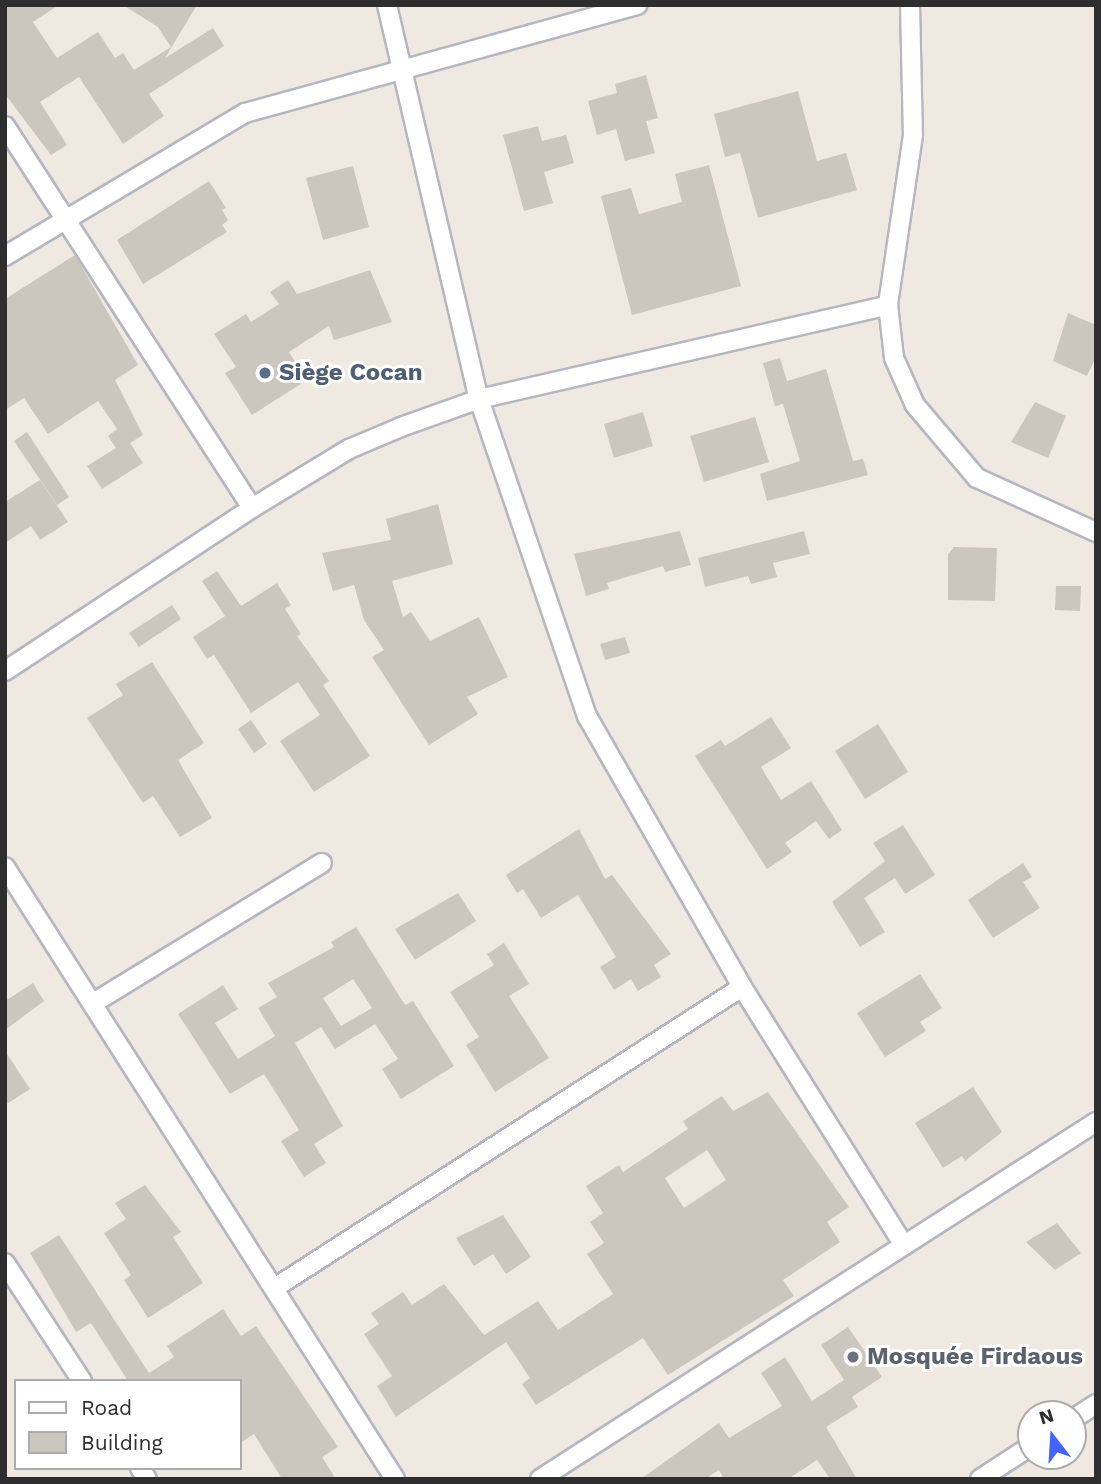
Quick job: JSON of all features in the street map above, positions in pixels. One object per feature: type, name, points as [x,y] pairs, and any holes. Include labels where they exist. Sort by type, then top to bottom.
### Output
[{"type":"street","points":[[387,5],[479,398],[587,716],[742,987],[904,1245]]},
{"type":"street","points":[[5,256],[67,222],[246,113],[403,67],[637,5]]},
{"type":"street","points":[[910,5],[913,135],[888,305],[894,358],[915,405],[947,448],[977,478],[1096,532]]},
{"type":"street","points":[[5,126],[252,509]]},
{"type":"street","points":[[5,671],[252,509],[349,449],[479,398],[888,305]]},
{"type":"street","points":[[95,1002],[323,863]]},
{"type":"street","points":[[5,867],[95,1002],[395,1479]]},
{"type":"street","points":[[276,1287],[742,987]]},
{"type":"street","points":[[540,1479],[1096,1122]]},
{"type":"street","points":[[5,1263],[81,1379]]},
{"type":"street","points":[[980,1479],[1017,1455]]},
{"type":"building","points":[[5,5],[59,5],[33,22],[57,58],[98,32],[115,58],[123,53],[134,70],[171,47],[158,27],[123,5],[197,5],[165,58],[213,28],[224,46],[149,94],[164,116],[123,144],[79,77],[40,102],[67,145],[51,155],[5,94]]},
{"type":"building","points":[[646,75],[658,118],[646,121],[655,153],[625,161],[616,129],[597,135],[588,101],[617,93],[615,84]]},
{"type":"building","points":[[798,91],[817,161],[846,153],[857,190],[758,218],[740,153],[725,157],[714,114]]},
{"type":"building","points":[[538,126],[542,141],[566,135],[574,163],[544,172],[553,203],[524,211],[503,135]]},
{"type":"building","points":[[709,165],[741,286],[632,315],[601,196],[631,188],[639,214],[682,202],[675,174]]},
{"type":"building","points":[[353,166],[369,227],[323,240],[306,178]]},
{"type":"building","points":[[209,181],[226,208],[222,210],[228,220],[222,225],[227,232],[143,284],[117,240]]},
{"type":"building","points":[[75,255],[138,365],[115,380],[143,435],[130,443],[143,463],[102,489],[87,466],[116,448],[108,436],[117,429],[98,401],[48,434],[24,398],[5,410],[5,299]]},
{"type":"building","points":[[370,270],[392,322],[334,340],[329,326],[289,352],[307,380],[252,415],[225,373],[236,367],[214,334],[246,314],[251,322],[279,304],[270,292],[288,280],[297,294]]},
{"type":"building","points":[[1068,313],[1096,325],[1096,357],[1087,376],[1053,361]]},
{"type":"building","points":[[780,358],[787,381],[826,369],[853,461],[863,459],[868,475],[767,501],[760,474],[800,461],[783,404],[775,406],[763,363]]},
{"type":"building","points":[[1035,402],[1066,416],[1048,458],[1011,442]]},
{"type":"building","points":[[643,412],[653,446],[614,458],[604,424]]},
{"type":"building","points":[[755,417],[769,462],[704,482],[690,436]]},
{"type":"building","points":[[27,432],[69,497],[57,505],[14,441]]},
{"type":"building","points":[[40,480],[68,522],[40,540],[31,526],[5,543],[5,502]]},
{"type":"building","points":[[438,504],[453,564],[392,581],[403,617],[411,612],[430,641],[479,617],[508,677],[467,697],[478,714],[429,745],[372,657],[384,650],[364,620],[354,585],[333,591],[322,553],[391,540],[386,519]]},
{"type":"building","points":[[680,531],[691,565],[665,572],[663,566],[607,583],[609,589],[586,596],[574,554]]},
{"type":"building","points":[[804,531],[810,554],[773,563],[777,577],[751,584],[748,576],[705,587],[698,558]]},
{"type":"building","points":[[954,547],[997,548],[995,601],[948,600],[948,554]]},
{"type":"building","points":[[217,571],[241,606],[277,583],[291,605],[285,609],[301,634],[297,636],[329,681],[323,685],[370,756],[314,792],[280,741],[320,715],[298,682],[251,713],[214,655],[207,659],[193,637],[225,616],[202,581]]},
{"type":"building","points":[[1056,586],[1081,586],[1080,611],[1055,610]]},
{"type":"building","points":[[172,605],[181,619],[139,647],[129,633]]},
{"type":"building","points":[[625,637],[630,653],[605,660],[600,644]]},
{"type":"building","points":[[152,662],[204,743],[178,760],[212,818],[180,837],[153,796],[143,803],[87,718],[123,695],[116,684]]},
{"type":"building","points":[[771,717],[791,748],[761,767],[781,800],[811,781],[842,830],[829,839],[816,821],[785,843],[792,852],[767,869],[695,756],[721,740],[725,746]]},
{"type":"building","points":[[251,720],[267,744],[254,753],[238,729]]},
{"type":"building","points":[[878,724],[908,772],[865,799],[835,751]]},
{"type":"building","points":[[903,825],[935,875],[905,894],[895,878],[864,898],[885,932],[860,947],[832,902],[885,861],[873,843]]},
{"type":"building","points":[[579,829],[605,879],[612,875],[671,954],[654,965],[661,977],[638,991],[631,979],[614,990],[600,967],[616,957],[578,895],[541,918],[523,889],[517,893],[506,875]]},
{"type":"building","points":[[1023,863],[1032,877],[1023,882],[1040,908],[993,938],[968,900]]},
{"type":"building","points":[[458,893],[476,921],[415,960],[395,929]]},
{"type":"building","points":[[356,927],[405,1005],[413,1001],[454,1066],[401,1099],[382,1069],[398,1059],[375,1024],[335,1049],[321,1027],[295,1043],[343,1126],[314,1144],[326,1163],[304,1177],[281,1141],[299,1130],[264,1074],[230,1094],[178,1014],[223,985],[238,1009],[215,1023],[238,1059],[275,1036],[258,1008],[277,997],[268,983],[334,947],[331,942]],"holes":[[[353,979],[372,1008],[341,1026],[323,998]]]},
{"type":"building","points":[[504,943],[529,984],[509,996],[549,1058],[495,1092],[466,1045],[479,1037],[450,992],[494,965],[487,954]]},
{"type":"building","points":[[920,974],[942,1008],[920,1022],[926,1031],[885,1057],[857,1013]]},
{"type":"building","points":[[33,983],[44,1001],[5,1030],[5,1001]]},
{"type":"building","points":[[5,1051],[30,1089],[5,1105]]},
{"type":"building","points":[[973,1087],[1002,1132],[965,1161],[962,1156],[943,1168],[915,1123]]},
{"type":"building","points":[[768,1092],[849,1207],[827,1222],[840,1242],[783,1280],[794,1296],[668,1375],[643,1338],[536,1405],[522,1384],[530,1378],[506,1342],[396,1417],[377,1386],[392,1376],[364,1334],[379,1324],[371,1313],[403,1292],[412,1305],[444,1284],[484,1335],[538,1301],[558,1330],[613,1294],[587,1254],[604,1243],[590,1222],[603,1213],[586,1186],[619,1165],[623,1172],[688,1129],[683,1121],[722,1096],[733,1111]],"holes":[[[707,1150],[726,1180],[684,1208],[665,1178]]]},
{"type":"building","points":[[145,1185],[181,1232],[173,1237],[203,1283],[148,1318],[124,1280],[131,1275],[104,1233],[126,1219],[115,1203]]},
{"type":"building","points":[[503,1215],[531,1257],[506,1274],[493,1254],[474,1266],[456,1238]]},
{"type":"building","points":[[1057,1223],[1081,1253],[1055,1270],[1026,1242]]},
{"type":"building","points":[[59,1235],[149,1373],[174,1357],[167,1346],[223,1309],[241,1336],[256,1326],[338,1447],[322,1457],[336,1479],[282,1479],[254,1434],[242,1442],[242,1379],[127,1379],[91,1323],[76,1332],[30,1253]]},
{"type":"building","points":[[848,1327],[882,1377],[852,1397],[858,1407],[826,1427],[857,1479],[830,1479],[817,1460],[788,1479],[724,1479],[719,1470],[705,1479],[641,1479],[719,1423],[729,1438],[782,1406],[761,1373],[785,1357],[812,1401],[844,1380],[821,1345]]},
{"type":"place","name":"Siège Cocan","points":[[265,373]]},
{"type":"place","name":"Mosquée Firdaous","points":[[853,1357]]}]
